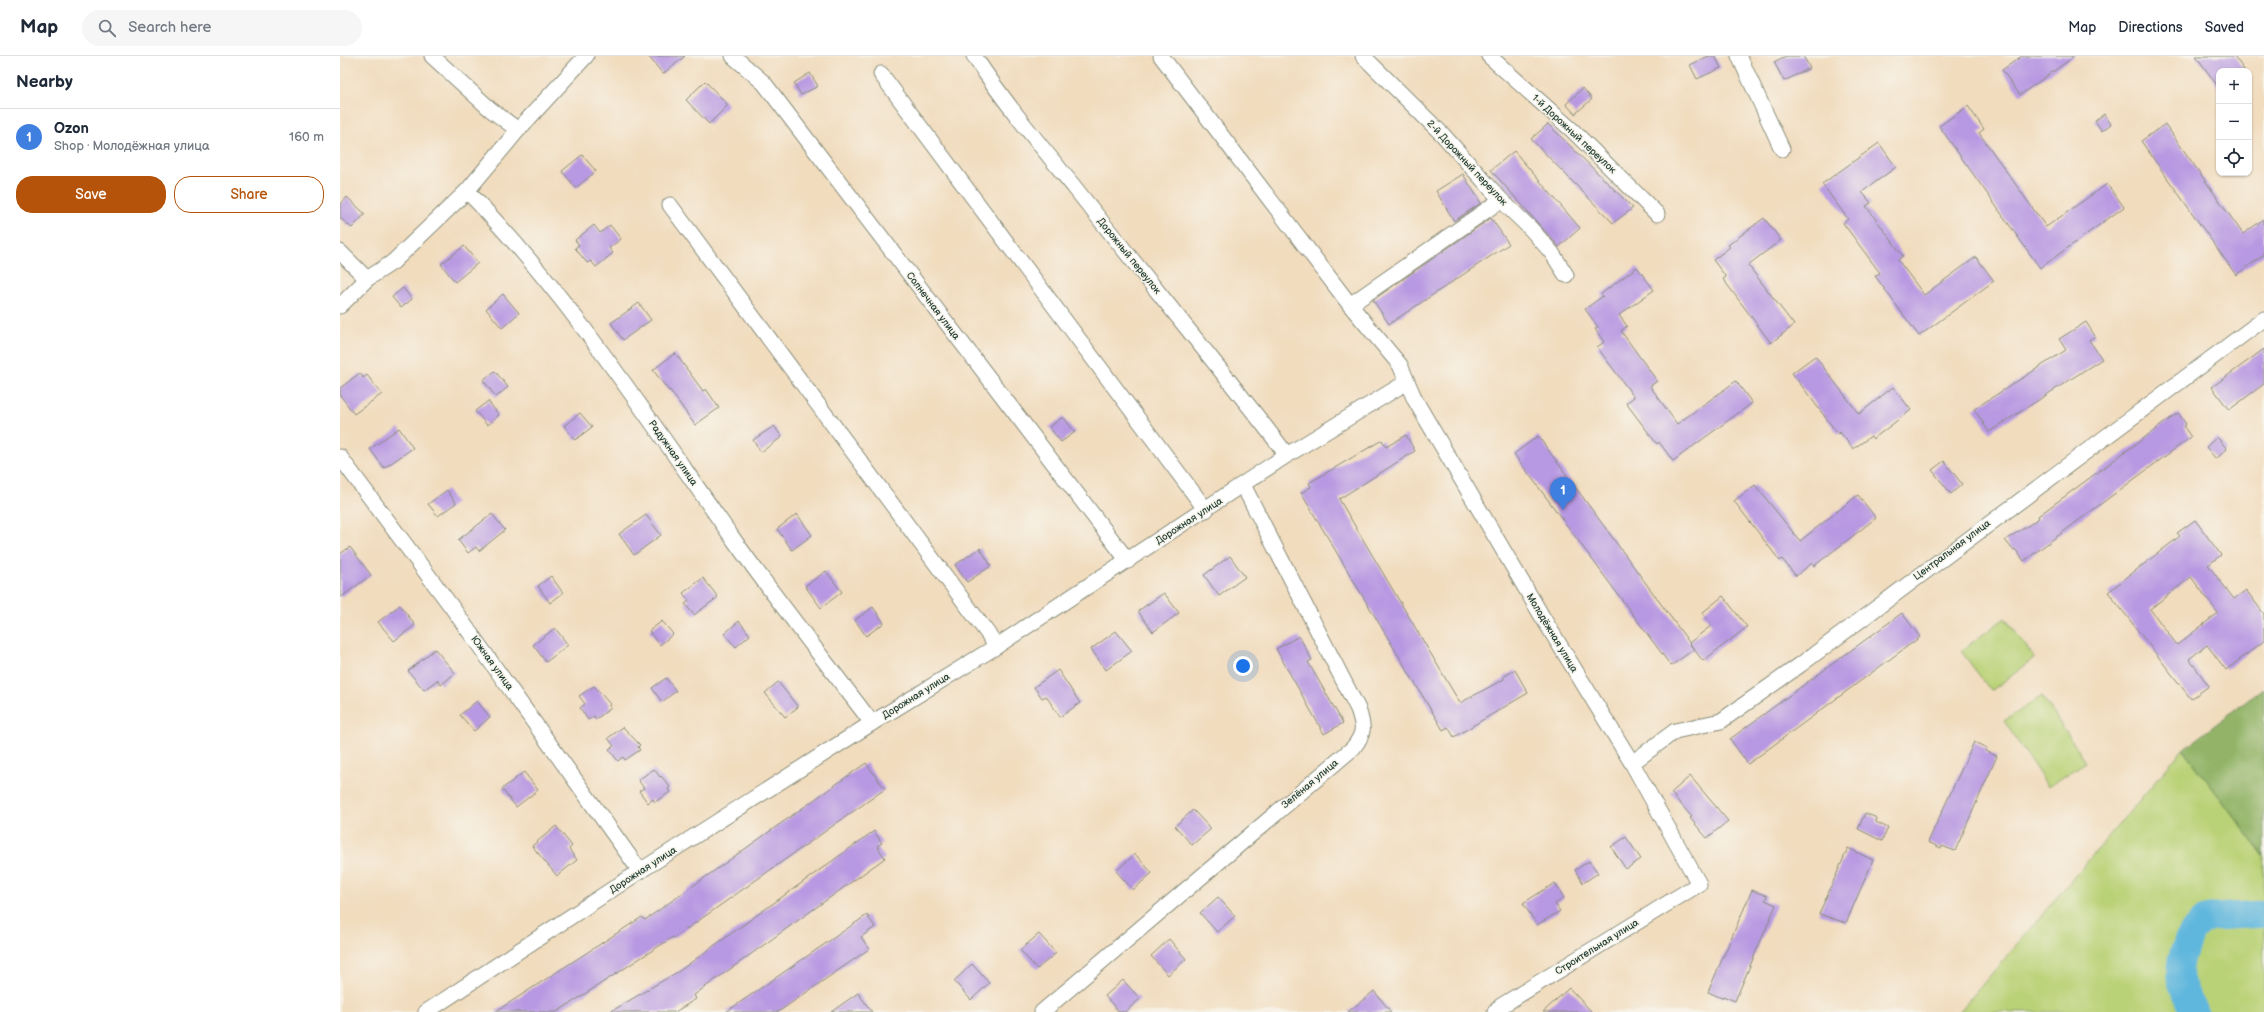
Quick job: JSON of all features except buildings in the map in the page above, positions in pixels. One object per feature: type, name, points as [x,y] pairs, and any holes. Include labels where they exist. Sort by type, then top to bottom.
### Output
[{"type":"street","points":[[432,56],[490,110],[518,130]]},
{"type":"street","points":[[340,306],[367,279],[393,262],[466,190],[518,130],[586,56]]},
{"type":"street","name":"Солнечная улица","points":[[733,56],[764,83],[1128,561]]},
{"type":"street","name":"Дорожный переулок","points":[[974,56],[992,84],[1208,352],[1287,455]]},
{"type":"street","name":"Молодёжная улица","points":[[1161,56],[1350,305],[1400,365],[1415,400],[1543,618],[1632,763],[1699,884]]},
{"type":"street","name":"2-й Дорожный переулок","points":[[1363,56],[1443,135],[1501,200],[1531,229],[1552,253],[1566,275]]},
{"type":"street","name":"1-й Дорожный переулок","points":[[1489,56],[1572,130],[1657,214]]},
{"type":"street","points":[[1739,56],[1782,149]]},
{"type":"street","points":[[881,74],[1206,510]]},
{"type":"street","name":"Радужная улица","points":[[466,190],[500,224],[539,271],[626,385],[736,543],[872,723]]},
{"type":"street","points":[[1350,305],[1501,200]]},
{"type":"street","points":[[670,205],[997,646]]},
{"type":"street","points":[[340,252],[367,279]]},
{"type":"street","name":"Центральная улица","points":[[1632,763],[1675,731],[1720,721],[1800,665],[2264,319]]},
{"type":"street","name":"Дорожная улица","points":[[426,1012],[640,871],[872,723],[997,646],[1206,510],[1287,455],[1407,382]]},
{"type":"street","name":"Южная улица","points":[[340,457],[451,606],[640,871]]},
{"type":"street","name":"Зелёная улица","points":[[1042,1012],[1353,748],[1361,738],[1363,725],[1358,709],[1243,484]]},
{"type":"street","name":"Строительная улица","points":[[1496,1012],[1508,1002],[1699,884]]},
{"type":"green space","points":[[2005,618],[2035,658],[1991,691],[1961,651]]},
{"type":"green space","points":[[2264,688],[2264,856],[2183,749]]},
{"type":"green space","points":[[2042,696],[2086,762],[2048,787],[2004,721]]},
{"type":"green space","points":[[2183,749],[2264,856],[2264,1012],[1959,1012]]},
{"type":"waterway","points":[[2195,1012],[2182,987],[2180,978],[2183,954],[2194,930],[2206,919],[2210,918],[2264,914]]},
{"type":"place","name":"Ozon","points":[[1563,510]]}]
